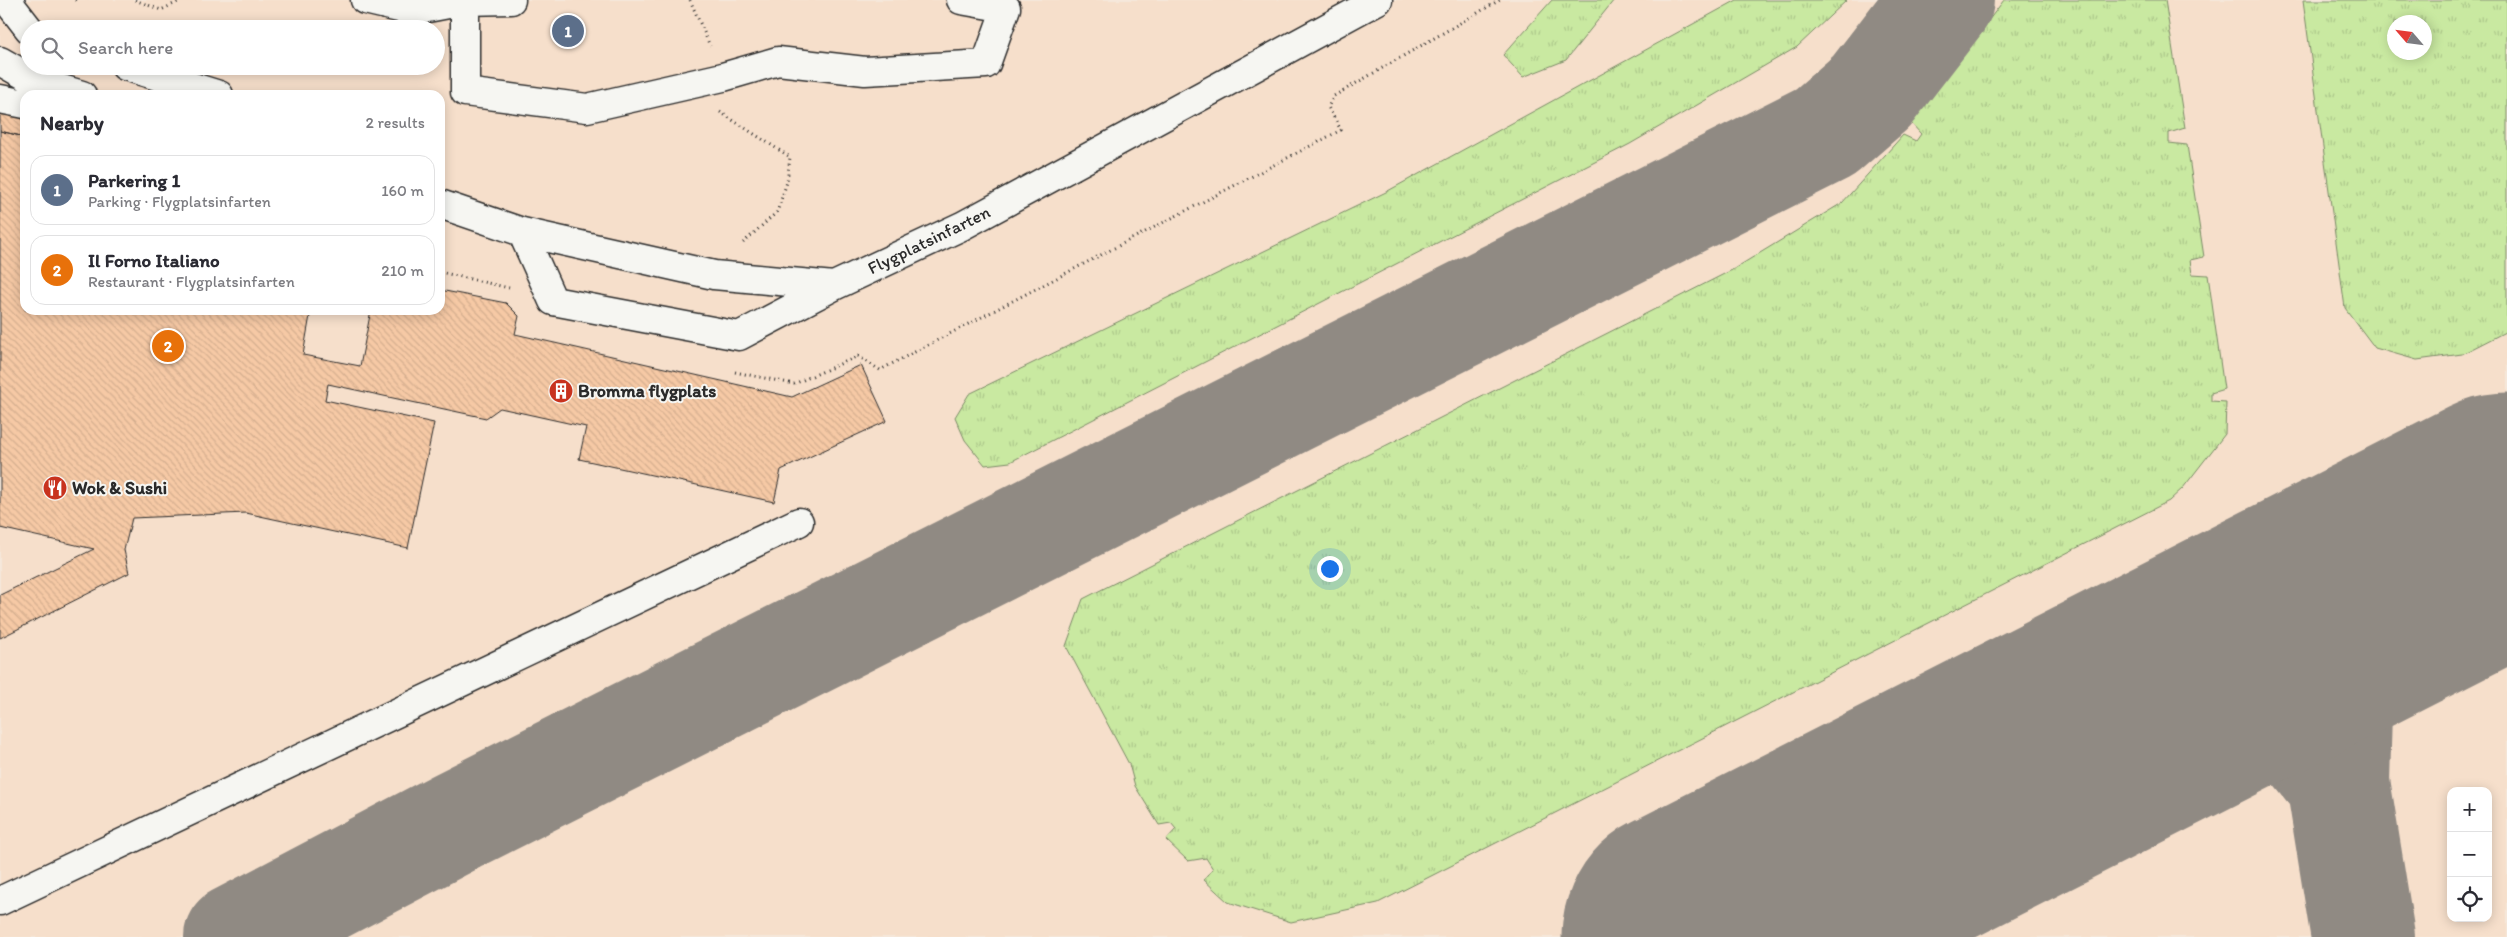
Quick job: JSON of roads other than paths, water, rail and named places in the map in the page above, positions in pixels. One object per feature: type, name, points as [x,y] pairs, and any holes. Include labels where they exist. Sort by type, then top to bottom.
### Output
[{"type":"street","points":[[10,0],[12,7],[22,20]]},
{"type":"street","points":[[365,0],[412,11],[465,1],[511,0]]},
{"type":"street","points":[[465,1],[465,92],[586,108],[723,77],[778,61],[865,71],[986,64],[1006,8],[961,0]]},
{"type":"street","name":"Flygplatsinfarten","points":[[522,232],[553,301],[739,336],[834,286],[962,226],[1378,0]]},
{"type":"street","points":[[0,61],[20,72]]},
{"type":"street","points":[[24,75],[35,81],[65,90]]},
{"type":"street","points":[[153,75],[203,90]]},
{"type":"street","points":[[0,99],[20,103]]},
{"type":"street","points":[[445,206],[522,232],[714,275],[834,286]]},
{"type":"street","points":[[0,901],[800,522]]},
{"type":"place","name":"Parkering 1","points":[[568,31]]},
{"type":"place","name":"Il Forno Italiano","points":[[168,346]]},
{"type":"place","name":"Bromma flygplats","points":[[561,391]]},
{"type":"place","name":"Wok & Sushi","points":[[55,488]]}]
